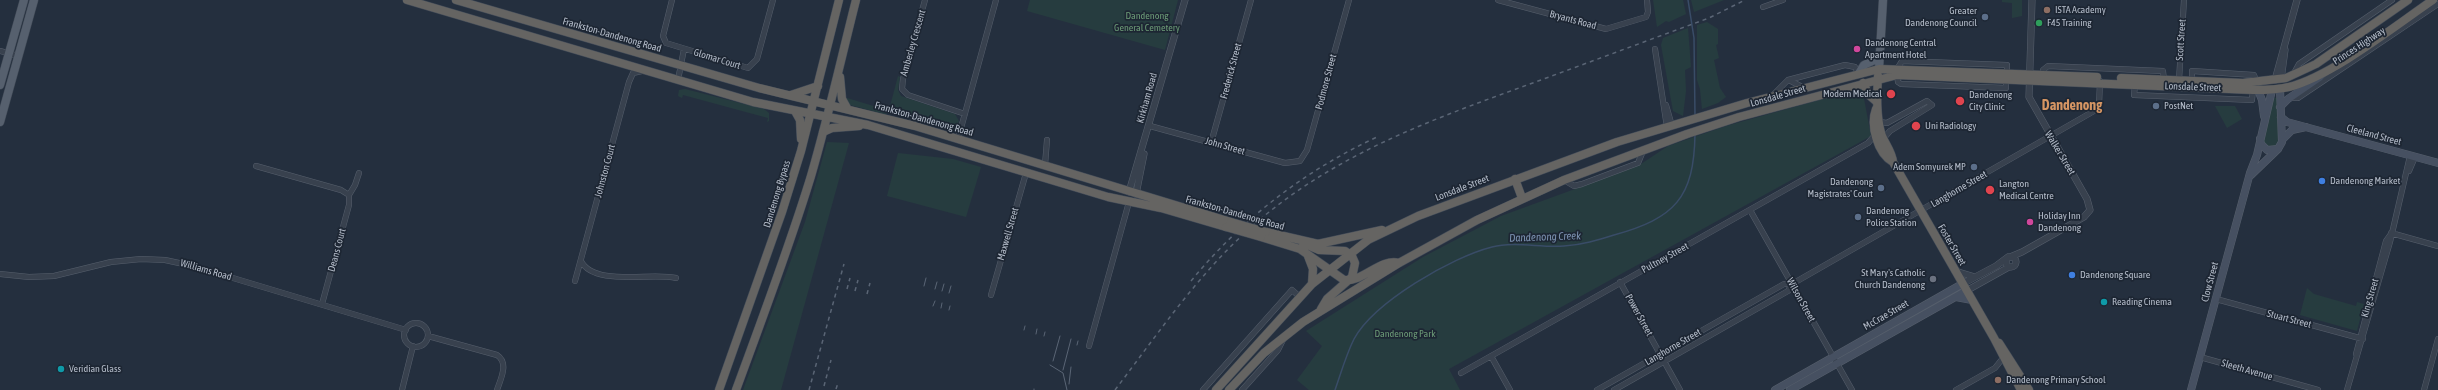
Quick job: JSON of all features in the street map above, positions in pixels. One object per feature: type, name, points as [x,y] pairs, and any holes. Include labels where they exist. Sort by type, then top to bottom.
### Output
[{"type":"highway","name":"Frankston-Dandenong Road","points":[[407,0],[419,2],[674,80],[795,111],[828,116],[868,125],[954,152],[1129,202],[1229,224]]},
{"type":"highway","name":"Frankston-Dandenong Road","points":[[456,0],[790,96],[847,108],[958,139],[1030,160],[1264,234],[1303,242],[1329,243],[1375,230],[1386,230]]},
{"type":"highway","name":"Dandenong Bypass","points":[[719,390],[760,278],[801,151],[839,0]]},
{"type":"highway","points":[[736,390],[783,264],[828,116],[856,0]]},
{"type":"highway","name":"Princes Highway","points":[[2278,80],[2292,76],[2311,66],[2408,0]]},
{"type":"highway","name":"Princes Highway","points":[[2276,89],[2298,84],[2336,64],[2433,0]]},
{"type":"highway","points":[[518,32],[522,19]]},
{"type":"highway","points":[[2358,35],[2360,42],[2370,42]]},
{"type":"highway","name":"Lonsdale Street","points":[[1216,390],[1312,284],[1349,253],[1386,230],[1515,179],[1624,139],[1858,73],[1879,69],[1897,72],[2007,77],[2100,80],[2179,80],[2256,88],[2278,80]]},
{"type":"highway","name":"Foster Street","points":[[1879,69],[1877,105],[1880,122],[1879,139]]},
{"type":"highway","points":[[839,70],[842,99],[847,108]]},
{"type":"highway","name":"Lonsdale Street","points":[[1230,390],[1285,336],[1320,311],[1399,263],[1522,198],[1564,180],[1706,127],[1878,80],[1897,72]]},
{"type":"highway","name":"Lonsdale Street","points":[[2029,77],[2043,75],[2135,85],[2276,89]]},
{"type":"highway","name":"Clow Street","points":[[2276,89],[2278,80]]},
{"type":"highway","points":[[1863,83],[1869,95],[1877,105]]},
{"type":"highway","points":[[790,96],[818,86]]},
{"type":"highway","name":"Foster Street","points":[[1877,105],[1873,117],[1879,139],[1888,159],[1893,162],[1994,338],[2002,358],[2020,390]]},
{"type":"highway","points":[[795,111],[801,125],[801,151]]},
{"type":"highway","points":[[823,132],[832,128],[868,125]]},
{"type":"highway","points":[[1669,126],[1672,140]]},
{"type":"highway","points":[[954,152],[958,139]]},
{"type":"highway","points":[[1026,173],[1030,160]]},
{"type":"highway","points":[[1515,179],[1522,198]]},
{"type":"highway","name":"Kirkham Road","points":[[1129,202],[1132,193]]},
{"type":"highway","name":"Frankston-Dandenong Road","points":[[1264,234],[1297,247],[1306,252],[1340,279],[1349,281]]},
{"type":"highway","points":[[1303,242],[1320,250],[1341,250],[1349,253],[1356,266],[1354,274],[1349,281]]},
{"type":"highway","points":[[1306,252],[1313,266],[1312,284]]},
{"type":"highway","points":[[1320,311],[1327,299],[1349,281],[1392,261],[1399,263]]},
{"type":"highway","name":"Foster Street","points":[[1994,338],[2001,345],[2029,390]]},
{"type":"main road","points":[[0,85],[24,0]]},
{"type":"main road","points":[[0,122],[34,0]]},
{"type":"main road","name":"Foster Street","points":[[1879,69],[1882,12],[1881,1]]},
{"type":"main road","points":[[1858,73],[1864,66],[1879,58]]},
{"type":"main road","points":[[2280,107],[2289,98],[2336,64]]},
{"type":"main road","points":[[2256,88],[2262,101],[2264,120]]},
{"type":"main road","name":"Clow Street","points":[[2249,179],[2280,147],[2283,139],[2280,107],[2276,89]]},
{"type":"main road","name":"Clow Street","points":[[2191,390],[2249,179],[2257,155],[2264,120],[2276,89]]},
{"type":"main road","name":"Cleeland Street","points":[[2281,117],[2287,122],[2438,164]]},
{"type":"main road","points":[[2283,139],[2290,131],[2306,127]]},
{"type":"main road","points":[[2260,139],[2261,144],[2267,150],[2274,150],[2280,147]]},
{"type":"main road","name":"McCrae Street","points":[[1790,390],[1956,297],[1964,287]]},
{"type":"main road","name":"McCrae Street","points":[[1775,390],[1833,357],[1964,287]]},
{"type":"main road","points":[[1956,297],[1972,300]]},
{"type":"street","points":[[672,0],[664,39],[671,45],[684,49],[674,80]]},
{"type":"street","name":"Glomar Court","points":[[684,49],[748,68],[757,59],[773,0]]},
{"type":"street","name":"Amberley Crescent","points":[[925,0],[902,82],[903,91],[911,97],[965,114]]},
{"type":"street","points":[[958,139],[996,0]]},
{"type":"street","name":"Kirkham Road","points":[[1132,193],[1185,0]]},
{"type":"street","name":"Frederick Street","points":[[1211,142],[1250,0]]},
{"type":"street","name":"Podmore Street","points":[[1300,161],[1307,150],[1349,0]]},
{"type":"street","name":"Bryants Road","points":[[1498,0],[1606,29],[1647,16],[1647,0]]},
{"type":"street","points":[[1763,7],[1783,0]]},
{"type":"street","name":"Walker Street","points":[[2032,0],[2029,77],[2030,99],[2087,198],[2090,210]]},
{"type":"street","name":"Scott Street","points":[[2179,80],[2184,0]]},
{"type":"street","name":"Clow Street","points":[[2278,80],[2285,44],[2297,0]]},
{"type":"street","name":"Princes Highway","points":[[2292,76],[2299,64],[2392,0]]},
{"type":"street","name":"Princes Highway","points":[[2289,98],[2298,98],[2438,4]]},
{"type":"street","points":[[1654,49],[1669,126]]},
{"type":"street","points":[[0,51],[18,56]]},
{"type":"street","name":"Lonsdale Street","points":[[1897,72],[1900,61],[2007,65],[2007,77]]},
{"type":"street","name":"Johnston Court","points":[[575,281],[629,82],[629,71],[625,64]]},
{"type":"street","name":"Lonsdale Street","points":[[1771,97],[1789,80],[1847,65],[1855,67],[1858,73]]},
{"type":"street","name":"Lonsdale Street","points":[[2043,75],[2044,70],[2048,66],[2163,71],[2164,80]]},
{"type":"street","points":[[629,82],[635,72],[648,71]]},
{"type":"street","points":[[1789,80],[1806,88]]},
{"type":"street","name":"Langhorne Street","points":[[1597,390],[1784,284],[1792,284],[2097,109],[2100,80]]},
{"type":"street","name":"Pultney Street","points":[[1461,373],[1868,143],[1879,139],[1932,105],[1928,100],[1887,123],[1880,122]]},
{"type":"street","name":"John Street","points":[[1150,126],[1285,163],[1300,161]]},
{"type":"street","points":[[1045,165],[1047,140]]},
{"type":"street","name":"King Street","points":[[2347,390],[2412,156]]},
{"type":"street","points":[[256,166],[341,190],[349,195]]},
{"type":"street","name":"Deans Court","points":[[322,304],[349,205],[349,195],[356,185],[359,173]]},
{"type":"street","name":"Maxwell Street","points":[[991,295],[1026,173]]},
{"type":"street","name":"Kirkham Road","points":[[1089,346],[1129,202]]},
{"type":"street","name":"Wilson Street","points":[[1750,210],[1852,390]]},
{"type":"street","name":"McCrae Street","points":[[1964,287],[1975,277],[2009,257],[2022,252],[2084,217],[2090,210]]},
{"type":"street","points":[[2391,233],[2438,246]]},
{"type":"street","points":[[2016,263],[2014,258],[2009,257],[2005,262],[2008,266],[2012,267],[2016,263],[2022,252]]},
{"type":"street","name":"Williams Road","points":[[0,274],[44,276],[121,261],[165,260],[193,266],[406,330]]},
{"type":"street","points":[[581,261],[588,269],[618,278],[657,276],[676,278]]},
{"type":"street","name":"McCrae Street","points":[[1964,287],[2008,266]]},
{"type":"street","points":[[1955,271],[1975,277]]},
{"type":"street","name":"Power Street","points":[[1620,282],[1680,390]]},
{"type":"street","name":"Langhorne Street","points":[[1614,390],[1788,291],[1792,284]]},
{"type":"street","points":[[1203,390],[1292,290],[1300,297]]},
{"type":"street","name":"Stuart Street","points":[[2216,299],[2361,339]]},
{"type":"street","points":[[1274,309],[1282,316]]},
{"type":"street","points":[[412,324],[420,324],[426,328],[428,336],[422,345],[413,346],[407,342],[406,330],[412,324]]},
{"type":"street","points":[[428,336],[497,355],[502,358],[504,364],[497,390]]},
{"type":"street","name":"Lonsdale Street","points":[[1242,390],[1278,350],[1285,336]]},
{"type":"street","points":[[2424,390],[2438,339]]},
{"type":"street","points":[[402,390],[413,346]]},
{"type":"street","points":[[1491,356],[1510,390]]},
{"type":"street","name":"Sleeth Avenue","points":[[2200,357],[2318,390]]},
{"type":"street","points":[[1995,368],[2002,358]]},
{"type":"street","points":[[1956,390],[1995,368],[2007,367]]},
{"type":"green space","name":"Dandenong General Cemetery","points":[[1030,0],[1178,0],[1165,50],[1027,11]]},
{"type":"green space","points":[[1653,0],[1683,0],[1686,14],[1669,22],[1666,21],[1657,27]]},
{"type":"green space","points":[[1691,0],[1724,0],[1694,12]]},
{"type":"green space","points":[[2002,0],[2022,0],[2022,16],[2012,18],[2012,3],[2002,2]]},
{"type":"green space","points":[[1707,22],[1718,29],[1718,44],[1716,45],[1719,58],[1714,60],[1720,88],[1726,97],[1718,103],[1702,109],[1700,89],[1697,80],[1697,25]]},
{"type":"green space","points":[[1688,28],[1691,67],[1685,70],[1686,91],[1683,116],[1673,111],[1661,45],[1663,38]]},
{"type":"green space","points":[[898,76],[900,77],[898,90],[901,96],[955,114],[959,121],[955,128],[952,129],[889,110]]},
{"type":"green space","name":"Dandenong Park","points":[[1862,88],[1871,136],[1449,369],[1460,390],[1309,390],[1297,380],[1322,346],[1306,331],[1423,257],[1501,216],[1638,166],[1668,146],[1726,126]]},
{"type":"green space","points":[[685,89],[764,109],[769,113],[769,121],[767,122],[768,118],[683,95],[682,98],[678,96],[679,90]]},
{"type":"green space","points":[[847,98],[890,111],[889,113],[884,114],[850,105],[844,99]]},
{"type":"green space","points":[[2274,98],[2277,98],[2281,133],[2278,145],[2269,149],[2263,143]]},
{"type":"green space","points":[[2215,106],[2235,106],[2242,119],[2227,128]]},
{"type":"green space","points":[[827,142],[849,143],[781,390],[743,390],[805,222]]},
{"type":"green space","points":[[898,153],[953,159],[981,167],[966,217],[887,196]]},
{"type":"green space","points":[[2307,288],[2314,294],[2356,306],[2357,302],[2364,304],[2357,331],[2300,315]]},
{"type":"waterway","name":"Dandenong Creek","points":[[1688,0],[1694,38],[1695,116]]},
{"type":"waterway","name":"Dandenong Creek","points":[[1335,390],[1351,345],[1364,325],[1378,310],[1396,296],[1456,260],[1475,252],[1501,245],[1555,246],[1590,242],[1635,228],[1652,221],[1666,212],[1677,202],[1685,190],[1694,156],[1695,134]]},
{"type":"tram line","points":[[924,286],[926,278]]},
{"type":"tram line","points":[[935,289],[937,282]]},
{"type":"tram line","points":[[942,291],[944,284]]},
{"type":"tram line","points":[[949,293],[951,286]]},
{"type":"tram line","points":[[933,306],[935,301]]},
{"type":"tram line","points":[[941,308],[942,303]]},
{"type":"tram line","points":[[949,310],[950,306]]},
{"type":"tram line","points":[[1024,330],[1025,326]]},
{"type":"tram line","points":[[1036,334],[1037,329]]},
{"type":"tram line","points":[[1044,336],[1045,332]]},
{"type":"tram line","points":[[1053,361],[1060,336]]},
{"type":"tram line","points":[[1063,370],[1071,339]]},
{"type":"tram line","points":[[1077,345],[1078,341]]},
{"type":"tram line","points":[[1050,365],[1063,373],[1067,390]]},
{"type":"tram line","points":[[1069,384],[1071,367]]},
{"type":"railway","points":[[1115,390],[1182,302],[1218,260],[1257,222],[1317,178],[1382,143],[1415,128],[1709,18],[1745,0]]},
{"type":"railway","points":[[1191,281],[1231,237],[1276,198],[1324,165],[1377,137]]},
{"type":"railway","points":[[809,390],[844,264]]},
{"type":"railway","points":[[847,289],[850,278]]},
{"type":"railway","points":[[855,291],[858,280]]},
{"type":"railway","points":[[867,294],[870,283]]},
{"type":"railway","points":[[824,386],[831,360]]},
{"type":"railway","points":[[836,389],[838,383]]},
{"type":"place","name":"ISTA Academy","points":[[2047,10]]},
{"type":"place","name":"Greater Dandenong Council","points":[[1985,17]]},
{"type":"place","name":"F45 Training","points":[[2039,23]]},
{"type":"place","name":"Dandenong Central Apartment Hotel","points":[[1857,49]]},
{"type":"place","name":"Modern Medical","points":[[1891,94]]},
{"type":"place","name":"Dandenong City Clinic","points":[[1960,101]]},
{"type":"place","name":"PostNet","points":[[2156,106]]},
{"type":"place","name":"Uni Radiology","points":[[1916,126]]},
{"type":"place","name":"Adem Somyurek MP","points":[[1974,167]]},
{"type":"place","name":"Dandenong Market","points":[[2322,181]]},
{"type":"place","name":"Dandenong Magistrates' Court","points":[[1881,188]]},
{"type":"place","name":"Langton Medical Centre","points":[[1990,190]]},
{"type":"place","name":"Dandenong Police Station","points":[[1858,217]]},
{"type":"place","name":"Holiday Inn Dandenong","points":[[2030,222]]},
{"type":"place","name":"Dandenong Square","points":[[2072,275]]},
{"type":"place","name":"St Mary's Catholic Church Dandenong","points":[[1933,279]]},
{"type":"place","name":"Reading Cinema","points":[[2104,302]]},
{"type":"place","name":"Veridian Glass","points":[[61,369]]},
{"type":"place","name":"Dandenong Primary School","points":[[1998,380]]},
{"type":"district","name":"Dandenong","points":[[2072,106]]}]
